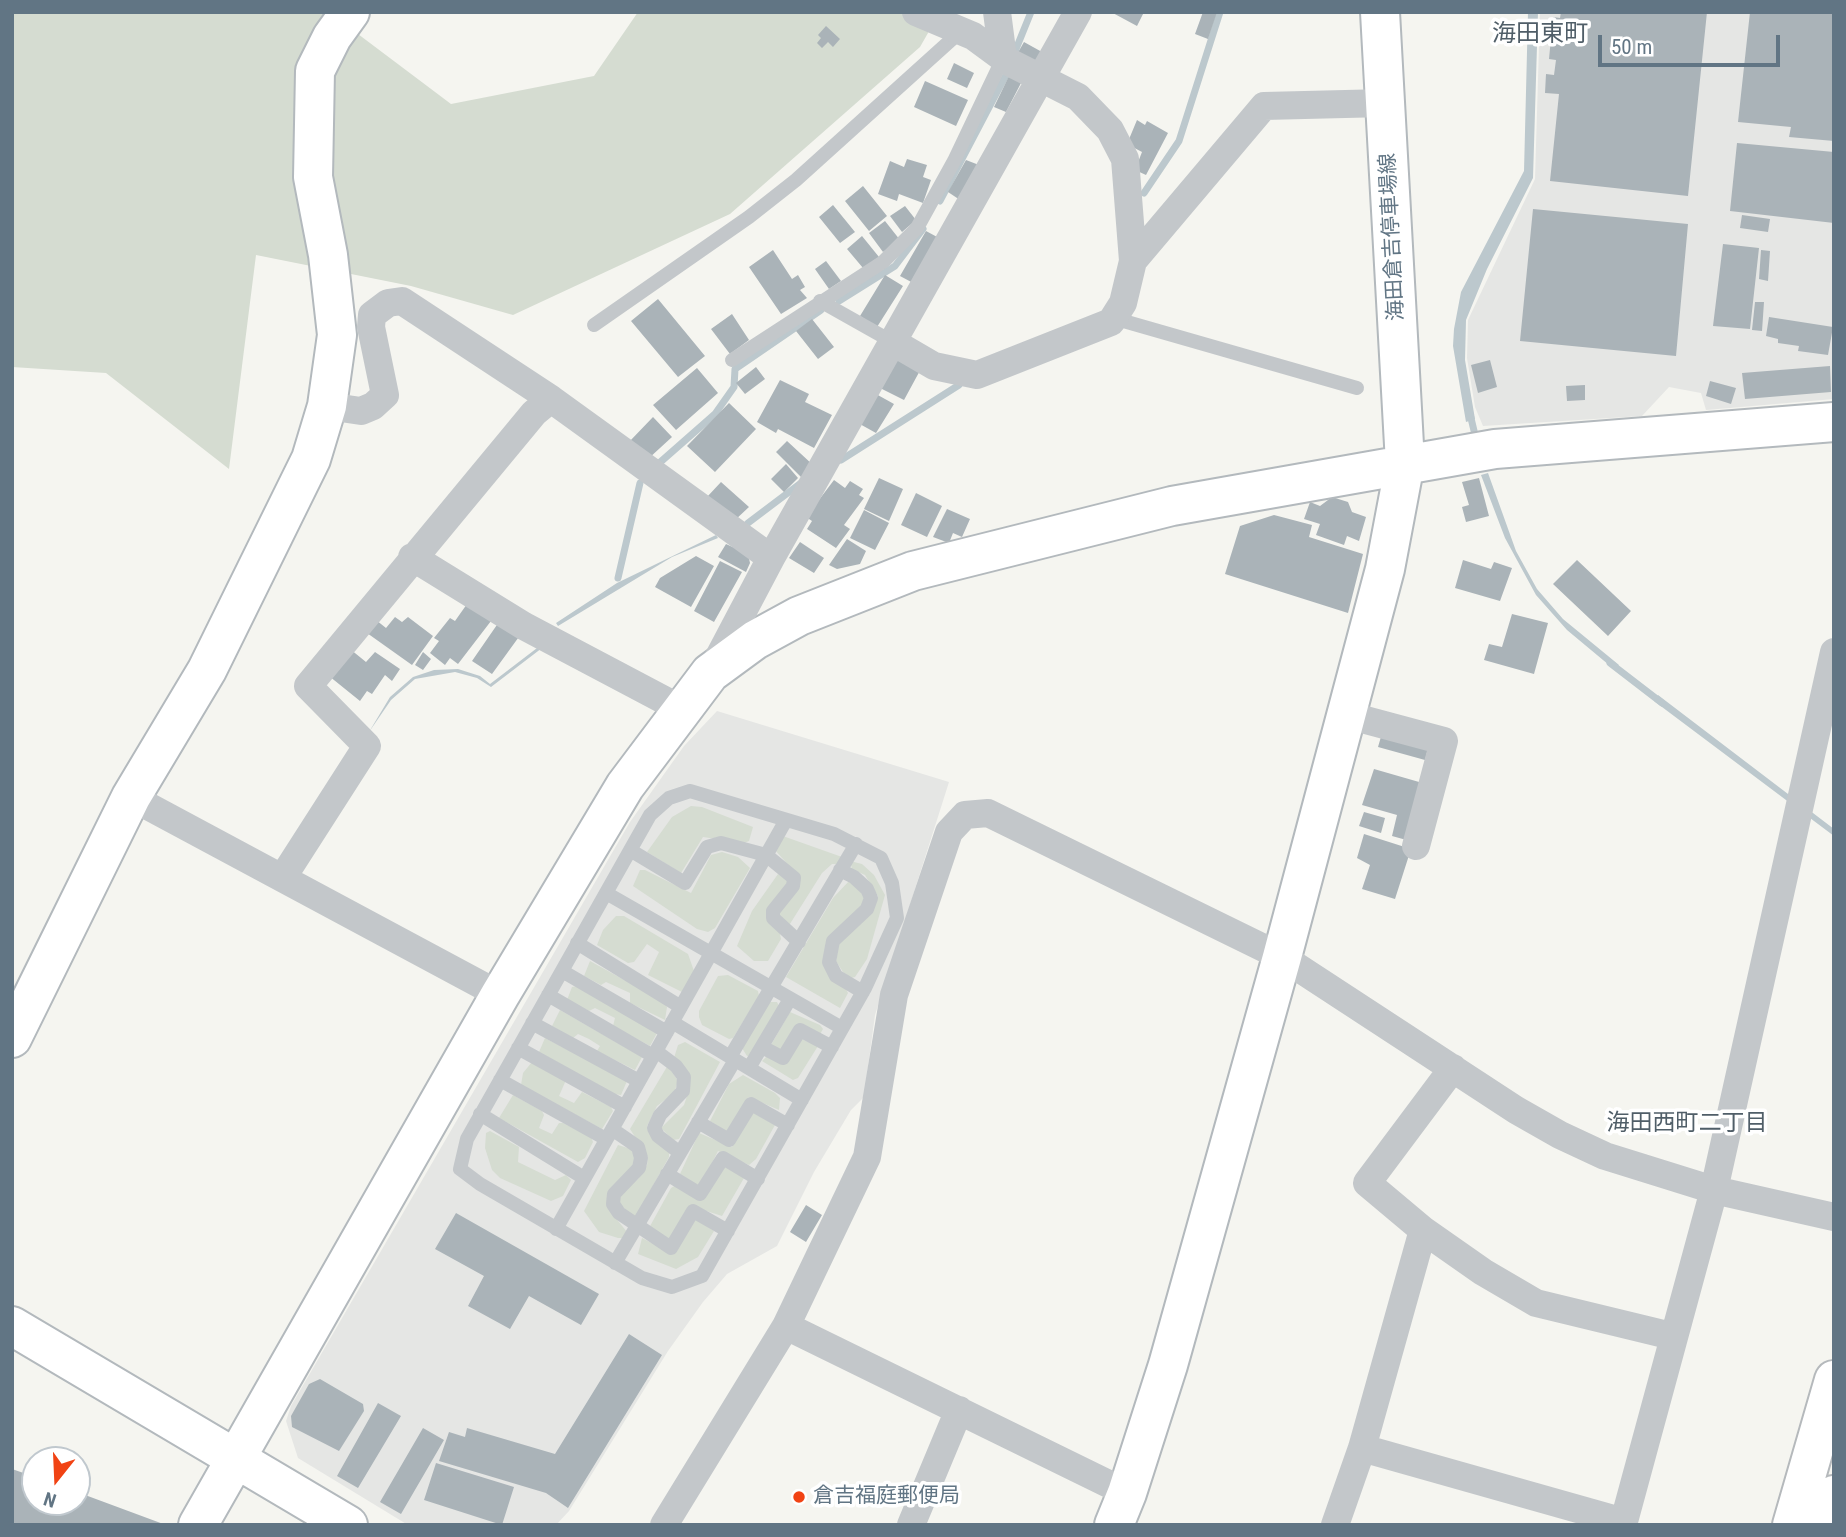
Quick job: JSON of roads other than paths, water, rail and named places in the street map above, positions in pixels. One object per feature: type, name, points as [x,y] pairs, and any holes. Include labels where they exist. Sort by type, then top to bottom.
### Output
[{"type":"main road","points":[[12,1038],[131,797],[207,670],[311,459],[327,406],[337,335],[328,255],[313,177],[312,114],[315,71],[332,37],[350,12]]},
{"type":"main road","name":"海田倉吉停車場線","points":[[1120,1509],[1168,1365],[1282,957],[1385,569],[1405,463],[1380,12]]},
{"type":"main road","points":[[198,1525],[500,995],[625,786],[710,673],[755,640],[799,617],[913,571],[1172,506],[1495,449],[1834,422]]},
{"type":"main road","points":[[12,1326],[348,1525]]},
{"type":"main road","points":[[1792,1525],[1834,1380]]},
{"type":"main road","points":[[1825,1525],[1834,1495]]},
{"type":"street","points":[[891,341],[934,366],[977,375],[1083,335],[1113,318],[1123,303],[1133,261],[1125,159],[1110,130],[1078,97],[1041,80],[961,31],[916,12]]},
{"type":"street","points":[[997,12],[1003,58]]},
{"type":"street","points":[[710,673],[891,341],[1078,12]]},
{"type":"street","points":[[1133,261],[1264,106],[1386,103]]},
{"type":"street","points":[[327,406],[360,411],[373,407],[385,395],[371,327],[372,315],[388,303],[402,301],[551,399],[771,558]]},
{"type":"street","points":[[283,877],[367,746],[308,686],[412,557],[534,413],[551,399]]},
{"type":"street","points":[[412,557],[524,626],[681,709]]},
{"type":"street","points":[[1362,1448],[1623,1523],[1714,1190],[1834,652]]},
{"type":"street","points":[[1347,715],[1444,741],[1416,846]]},
{"type":"street","points":[[131,797],[500,995]]},
{"type":"street","points":[[664,1525],[786,1326],[867,1157],[894,995],[949,832],[965,815],[988,813],[1282,957],[1516,1111],[1605,1156],[1714,1190],[1834,1217]]},
{"type":"street","points":[[1453,1069],[1367,1183],[1423,1230],[1483,1272],[1536,1303],[1672,1336]]},
{"type":"street","points":[[1335,1525],[1362,1448],[1423,1230]]},
{"type":"street","points":[[786,1326],[959,1410],[1120,1509]]},
{"type":"street","points":[[911,1525],[959,1410]]},
{"type":"lane","points":[[594,325],[749,218],[796,180],[961,31]]},
{"type":"lane","points":[[732,360],[883,262],[917,228],[954,161],[1003,58]]},
{"type":"lane","points":[[820,301],[891,341]]},
{"type":"lane","points":[[1113,318],[1357,388]]},
{"type":"lane","points":[[690,791],[834,834],[856,844],[881,858],[891,883],[897,918],[863,992],[702,1276],[673,1287],[642,1278],[480,1184],[460,1169],[467,1139],[480,1114],[650,815],[669,797],[690,791]]},
{"type":"lane","points":[[556,1228],[786,820]]},
{"type":"lane","points":[[630,850],[685,883],[708,846],[721,843],[766,855],[794,878],[793,886],[774,911],[773,918],[799,942]]},
{"type":"lane","points":[[615,1262],[856,844]]},
{"type":"lane","points":[[840,870],[867,888],[871,898],[867,909],[833,942],[829,962],[836,976],[863,992]]},
{"type":"lane","points":[[606,893],[842,1028]]},
{"type":"lane","points":[[577,943],[681,1007]]},
{"type":"lane","points":[[562,971],[733,1059],[802,1100]]},
{"type":"lane","points":[[548,995],[655,1053],[684,1077],[682,1091],[660,1115],[654,1128],[658,1136],[680,1153]]},
{"type":"lane","points":[[749,1069],[790,999]]},
{"type":"lane","points":[[532,1023],[639,1080]]},
{"type":"lane","points":[[762,1047],[783,1058],[800,1030],[832,1047]]},
{"type":"lane","points":[[518,1048],[625,1107]]},
{"type":"lane","points":[[500,1080],[638,1147],[641,1158],[639,1168],[614,1194],[613,1204],[619,1213],[636,1226],[671,1248],[693,1211],[728,1231]]},
{"type":"lane","points":[[698,1122],[729,1140],[751,1104],[788,1125]]},
{"type":"lane","points":[[480,1114],[584,1178]]},
{"type":"lane","points":[[667,1174],[700,1194],[723,1158],[758,1179]]},
{"type":"waterway","points":[[1014,54],[1031,12]]},
{"type":"waterway","points":[[1144,193],[1179,141],[1220,12]]},
{"type":"waterway","points":[[940,201],[1005,77]]},
{"type":"waterway","points":[[839,301],[895,266],[923,229]]},
{"type":"waterway","points":[[657,465],[715,414],[734,387],[735,369],[821,310]]},
{"type":"waterway","points":[[841,460],[959,385]]},
{"type":"waterway","points":[[1470,414],[1476,439]]},
{"type":"waterway","points":[[618,578],[640,483]]},
{"type":"waterway","points":[[748,523],[801,483]]},
{"type":"waterway","points":[[1610,663],[1662,703]]},
{"type":"place","name":"倉吉福庭郵便局","points":[[799,1497]]},
{"type":"district","name":"海田東町","points":[[1540,35]]},
{"type":"district","name":"海田西町二丁目","points":[[1687,1124]]}]
